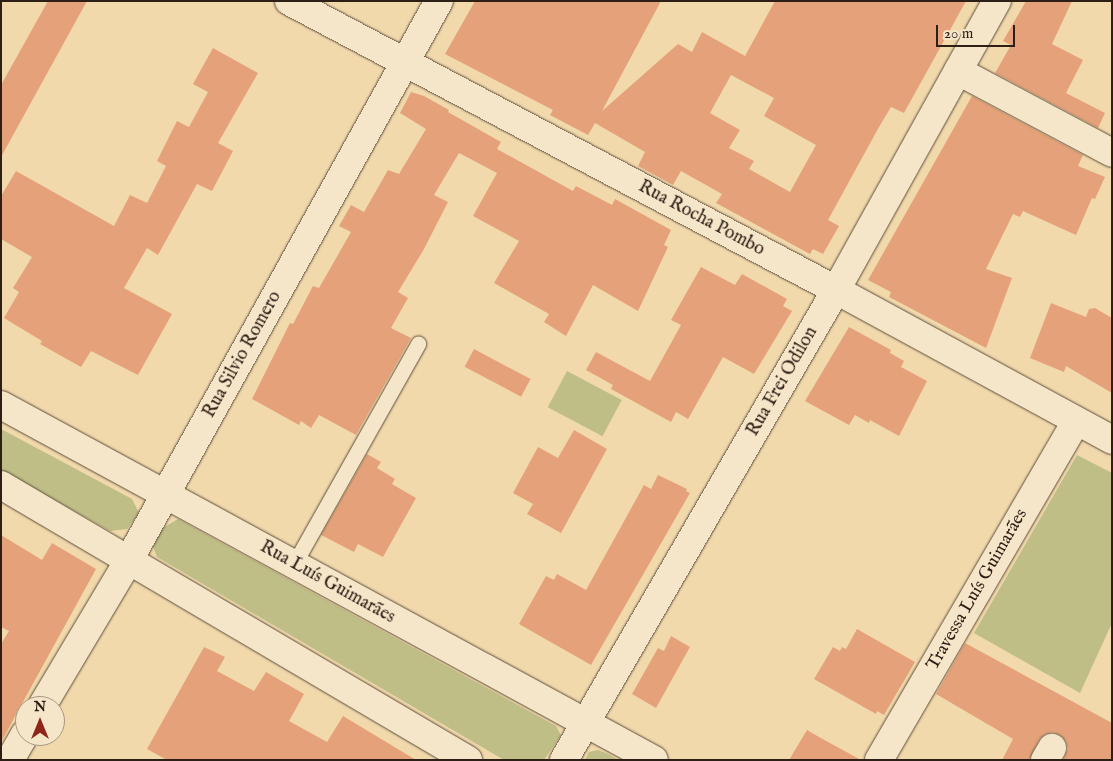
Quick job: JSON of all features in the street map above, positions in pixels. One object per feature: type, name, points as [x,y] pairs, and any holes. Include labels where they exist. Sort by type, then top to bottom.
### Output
[{"type":"street","name":"Rua Rocha Pombo","points":[[289,1],[405,64],[836,290],[1112,440]]},
{"type":"street","name":"Rua Silvio Romero","points":[[48,696],[128,560],[439,1]]},
{"type":"street","name":"Rua Frei Odilon","points":[[564,760],[836,290],[997,1]]},
{"type":"street","points":[[958,71],[1112,153]]},
{"type":"street","name":"Rua Luís Guimarães","points":[[1,405],[654,760]]},
{"type":"street","name":"Travessa Luís Guimarães","points":[[879,760],[1076,421]]},
{"type":"street","points":[[1,485],[468,760]]},
{"type":"street","points":[[10,760],[18,746]]},
{"type":"lane","points":[[294,564],[418,344]]},
{"type":"green space","points":[[567,371],[622,400],[602,436],[548,407]]},
{"type":"green space","points":[[1,429],[132,499],[139,513],[127,529],[110,531],[1,470]]},
{"type":"green space","points":[[1077,455],[1112,473],[1112,623],[1080,693],[974,633]]},
{"type":"green space","points":[[178,519],[556,726],[561,735],[544,760],[504,760],[157,557],[152,544],[163,528]]},
{"type":"green space","points":[[598,750],[618,760],[585,760],[589,752]]},
{"type":"building","points":[[48,1],[87,1],[1,157],[1,85]]},
{"type":"building","points":[[475,1],[661,1],[602,111],[678,44],[692,52],[702,32],[745,56],[775,1],[966,1],[904,113],[891,107],[879,127],[828,220],[839,226],[823,254],[813,249],[810,254],[716,203],[722,194],[681,171],[673,185],[638,166],[645,152],[595,123],[588,135],[550,115],[553,110],[445,54]],"holes":[[[731,75],[774,98],[764,116],[816,145],[790,192],[749,169],[754,161],[729,148],[740,130],[710,113]]]},
{"type":"building","points":[[1026,1],[1072,1],[1052,44],[1083,60],[1066,93],[1105,113],[1098,128],[995,73],[1011,45],[1003,41]]},
{"type":"building","points":[[213,48],[258,73],[218,143],[233,151],[212,191],[197,184],[158,255],[147,248],[124,288],[172,314],[138,375],[91,351],[81,367],[40,344],[42,341],[4,318],[19,292],[13,288],[32,257],[1,239],[1,196],[16,171],[114,226],[130,195],[147,203],[166,166],[157,161],[177,121],[189,127],[208,92],[193,84]]},
{"type":"building","points":[[411,92],[424,96],[449,110],[448,112],[501,142],[497,149],[573,191],[576,186],[612,205],[615,199],[671,230],[664,245],[668,247],[638,311],[593,285],[566,336],[544,322],[549,314],[494,283],[519,241],[473,216],[497,173],[459,153],[434,195],[448,202],[424,249],[398,292],[408,298],[391,328],[411,338],[356,435],[319,415],[311,428],[301,421],[299,425],[252,399],[290,323],[293,324],[313,286],[319,288],[351,232],[339,226],[351,205],[364,212],[388,170],[399,174],[426,129],[400,113]]},
{"type":"building","points":[[972,96],[1083,155],[1078,166],[1105,177],[1095,199],[1092,198],[1076,235],[1023,211],[1020,217],[1013,214],[986,269],[1012,278],[986,348],[889,297],[891,292],[868,280]]},
{"type":"building","points":[[701,267],[735,285],[742,274],[787,299],[783,306],[792,311],[754,374],[723,357],[688,419],[676,412],[671,422],[611,389],[613,385],[586,370],[596,352],[650,381],[681,325],[671,320]]},
{"type":"building","points":[[1051,303],[1086,317],[1089,309],[1095,308],[1112,318],[1112,393],[1066,366],[1064,372],[1030,358]]},
{"type":"building","points":[[849,327],[891,350],[890,353],[904,361],[901,367],[927,381],[899,436],[870,420],[869,423],[855,415],[849,425],[805,401]]},
{"type":"building","points":[[474,349],[531,379],[521,397],[465,367]]},
{"type":"building","points":[[574,430],[607,449],[561,533],[527,514],[533,504],[513,493],[538,447],[558,458]]},
{"type":"building","points":[[367,454],[381,462],[377,468],[395,479],[392,484],[416,498],[383,557],[358,544],[354,552],[321,535]]},
{"type":"building","points":[[658,475],[687,489],[686,491],[690,493],[591,665],[519,624],[546,576],[554,580],[557,574],[586,590],[644,485],[651,489]]},
{"type":"building","points":[[1,535],[42,560],[52,543],[96,569],[26,696],[15,696],[15,717],[1,742],[1,644],[9,631],[1,627]]},
{"type":"building","points":[[857,629],[915,662],[884,715],[877,711],[876,714],[814,679],[833,647],[840,651],[842,647],[846,649]]},
{"type":"building","points":[[671,636],[690,647],[656,708],[632,694],[658,648],[664,651]]},
{"type":"building","points":[[965,643],[1112,723],[1112,760],[1063,760],[1068,749],[1066,741],[1060,735],[1053,732],[1045,734],[1039,740],[1029,760],[1002,760],[1013,739],[936,694]]},
{"type":"building","points":[[204,647],[225,657],[217,671],[254,691],[266,672],[304,694],[289,721],[327,742],[343,716],[416,760],[167,760],[147,749]]},
{"type":"building","points":[[807,730],[819,737],[861,760],[789,760]]}]
